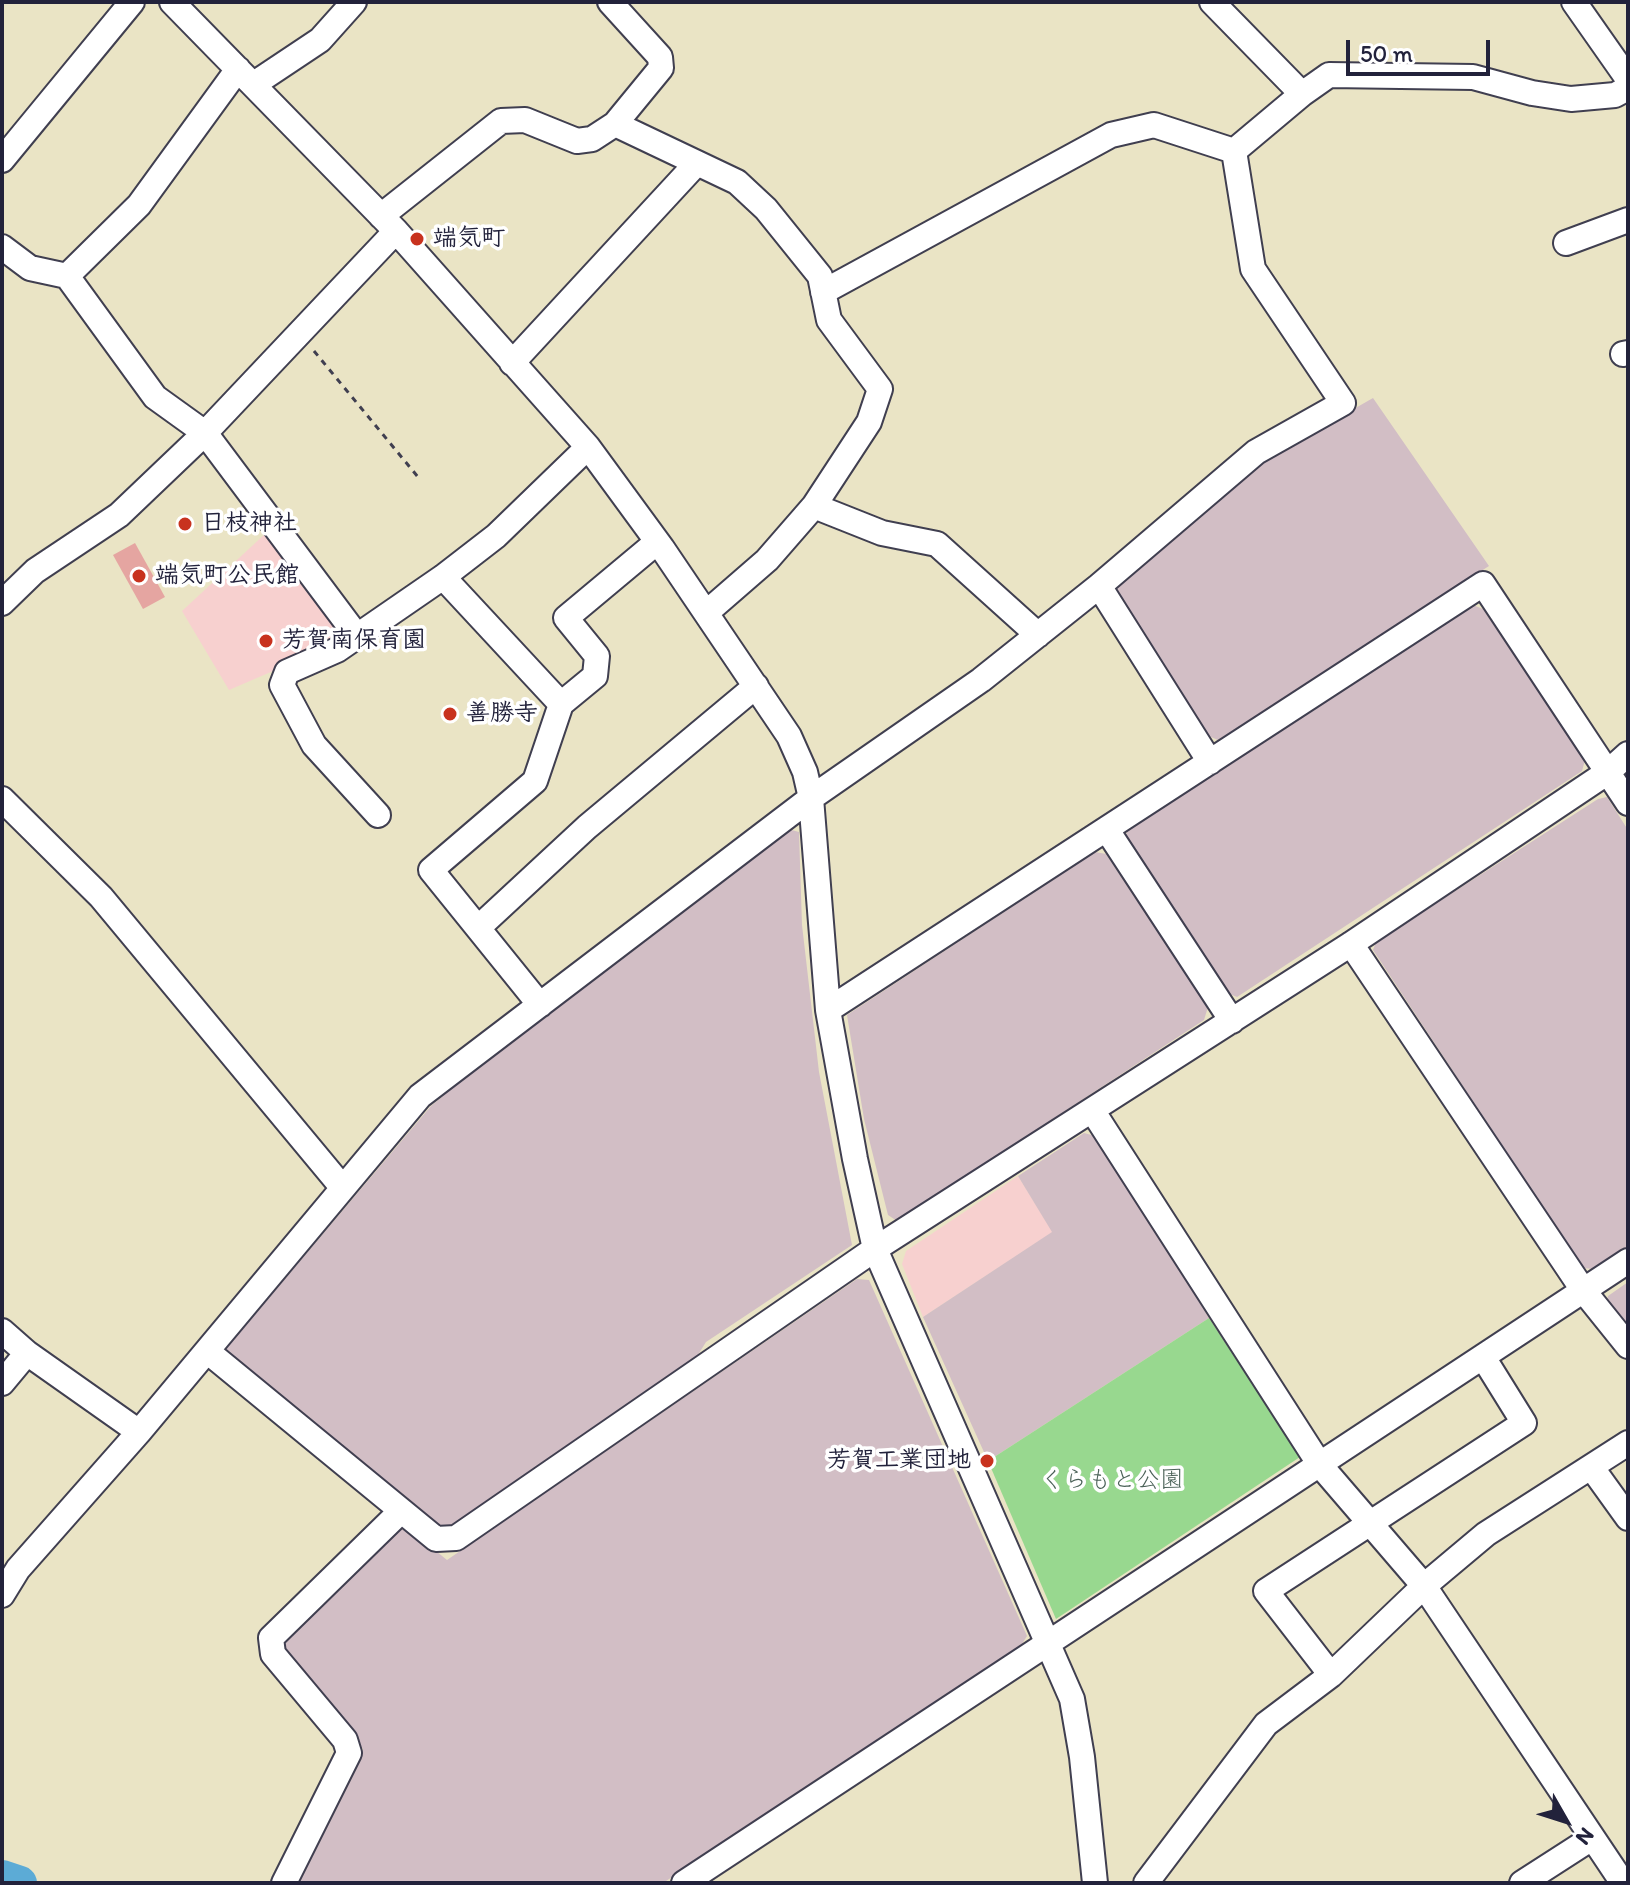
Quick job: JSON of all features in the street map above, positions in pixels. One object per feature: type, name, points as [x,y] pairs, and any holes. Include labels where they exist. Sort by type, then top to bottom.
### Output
[{"type":"street","points":[[2,160],[132,2]]},
{"type":"street","points":[[67,276],[139,205],[246,76],[320,40],[354,2]]},
{"type":"street","points":[[2,603],[35,571],[119,515],[205,433],[300,333],[388,224],[501,121],[525,120],[577,141],[592,139],[615,124],[661,68],[660,57],[610,2]]},
{"type":"street","points":[[1212,2],[1302,94]]},
{"type":"street","points":[[1574,2],[1628,79]]},
{"type":"street","points":[[174,3],[388,224],[588,447],[657,542],[789,736],[805,772],[811,798],[828,1010],[875,1249],[1072,1699],[1082,1757],[1095,1883]]},
{"type":"street","points":[[1234,151],[1329,75],[1473,77],[1532,93],[1571,99],[1615,95],[1628,88]]},
{"type":"street","points":[[615,124],[737,182],[766,209],[820,276],[829,320],[880,389],[869,422],[814,506],[767,560],[706,613]]},
{"type":"street","points":[[823,292],[1111,135],[1154,125],[1234,151]]},
{"type":"street","points":[[2,1595],[18,1569],[139,1432],[420,1096],[811,798],[981,680],[1099,586],[1256,452],[1343,403],[1253,269],[1234,151]]},
{"type":"street","points":[[512,363],[696,164]]},
{"type":"street","points":[[1566,243],[1628,220]]},
{"type":"street","points":[[2,247],[30,268],[67,276],[155,397],[205,433],[357,636]]},
{"type":"street","points":[[378,815],[314,745],[282,685],[287,672],[337,650],[443,577],[496,536],[588,447]]},
{"type":"street","points":[[814,506],[882,533],[937,544],[1038,635]]},
{"type":"street","points":[[540,1005],[431,870],[535,781],[561,704],[595,676],[597,656],[566,618],[657,542]]},
{"type":"street","points":[[443,577],[561,704]]},
{"type":"street","points":[[828,1010],[1483,584],[1628,803]]},
{"type":"street","points":[[1099,586],[1210,762]]},
{"type":"street","points":[[478,928],[587,827],[756,686]]},
{"type":"street","points":[[207,1351],[436,1539],[456,1538],[875,1249],[1351,944],[1608,772],[1628,754]]},
{"type":"street","points":[[2,799],[101,897],[342,1187]]},
{"type":"street","points":[[1107,830],[1232,1021]]},
{"type":"street","points":[[1351,944],[1583,1290],[1628,1346]]},
{"type":"street","points":[[1092,1110],[1320,1465],[1424,1586],[1623,1883]]},
{"type":"street","points":[[684,1883],[1628,1261]]},
{"type":"street","points":[[2,1331],[27,1353],[139,1432]]},
{"type":"street","points":[[2,1383],[27,1353]]},
{"type":"street","points":[[1331,1675],[1266,1591],[1524,1423],[1483,1357]]},
{"type":"street","points":[[1146,1883],[1266,1724],[1331,1675],[1424,1586],[1486,1534],[1628,1443]]},
{"type":"street","points":[[1592,1468],[1628,1518]]},
{"type":"street","points":[[284,1883],[349,1753],[345,1740],[273,1654],[271,1638],[401,1511]]},
{"type":"street","points":[[1522,1883],[1592,1838]]},
{"type":"path","points":[[300,333],[418,477]]},
{"type":"shaded area","points":[[1373,398],[1489,566],[1218,740],[1204,734],[1112,596],[1116,581],[1263,461]]},
{"type":"shaded area","points":[[266,533],[345,640],[229,690],[182,611]]},
{"type":"shaded area","points":[[1473,605],[1483,609],[1585,760],[1582,771],[1237,997],[1225,992],[1125,840],[1128,827]]},
{"type":"shaded area","points":[[1607,797],[1628,830],[1628,1246],[1593,1269],[1583,1268],[1373,950],[1376,942],[1598,799]]},
{"type":"shaded area","points":[[788,829],[799,832],[802,925],[819,1072],[852,1245],[706,1342],[696,1358],[449,1528],[437,1526],[224,1351],[431,1106],[504,1045]]},
{"type":"shaded area","points":[[1095,852],[1106,854],[1208,1007],[1204,1020],[897,1221],[888,1215],[864,1119],[847,1015]]},
{"type":"shaded area","points":[[1084,1133],[1099,1137],[1209,1318],[988,1461],[923,1317],[1052,1232],[1018,1176]]},
{"type":"shaded area","points":[[1018,1176],[1053,1232],[923,1317],[902,1264],[906,1251]]},
{"type":"shaded area","points":[[857,1279],[869,1280],[1027,1636],[1020,1647],[663,1883],[299,1883],[363,1749],[284,1653],[283,1641],[396,1530],[409,1529],[447,1560]]},
{"type":"shaded area","points":[[1628,1282],[1628,1331],[1606,1304],[1608,1296]]},
{"type":"green space","name":"くらもと公園","points":[[1209,1318],[1300,1457],[1056,1619],[988,1461]]},
{"type":"building","name":"端気町公民館","points":[[135,543],[165,597],[143,609],[113,555]]},
{"type":"waterway","points":[[2,1877],[20,1883]]},
{"type":"place","name":"端気町","points":[[417,239]]},
{"type":"place","name":"日枝神社","points":[[185,524]]},
{"type":"place","name":"端気町公民館","points":[[139,576]]},
{"type":"place","name":"芳賀南保育園","points":[[266,641]]},
{"type":"place","name":"善勝寺","points":[[450,714]]},
{"type":"place","name":"芳賀工業団地","points":[[987,1461]]}]
